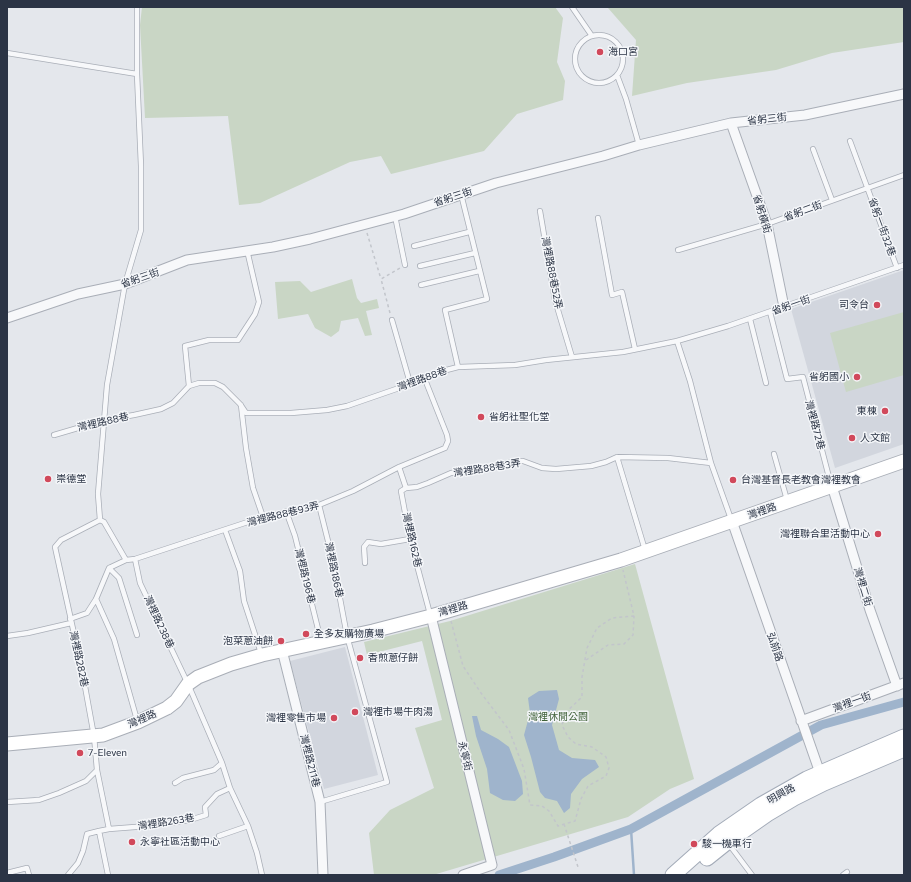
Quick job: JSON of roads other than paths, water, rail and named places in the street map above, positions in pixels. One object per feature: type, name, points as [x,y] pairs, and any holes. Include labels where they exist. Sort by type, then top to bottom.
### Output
[{"type":"main road","name":"明興路","points":[[673,875],[719,834],[755,809],[820,773],[904,737]]},
{"type":"main road","name":"明興路","points":[[688,875],[727,842],[767,814],[810,790],[904,749]]},
{"type":"street","name":"省躬三街","points":[[7,318],[78,294],[126,284],[188,260],[273,247],[310,239],[395,216],[496,183],[603,156],[638,145],[731,123],[805,115],[904,94]]},
{"type":"street","name":"省躬橫街","points":[[731,123],[767,224],[784,307]]},
{"type":"street","name":"灣裡路","points":[[7,744],[103,735],[138,722],[167,708],[188,684],[198,677],[220,668],[282,650],[431,616],[621,560],[904,461]]},
{"type":"street","name":"灣裡二街","points":[[832,486],[870,610],[900,685]]},
{"type":"street","name":"弘前路","points":[[732,521],[820,773]]},
{"type":"street","name":"永寧街","points":[[431,616],[492,865],[463,875]]},
{"type":"street","name":"灣裡路211巷","points":[[282,650],[320,802],[324,875]]},
{"type":"street","name":"灣裡一街","points":[[801,721],[900,685]]},
{"type":"lane","points":[[100,520],[98,494],[107,385],[126,284],[141,230],[141,166],[137,74],[137,7]]},
{"type":"lane","points":[[572,7],[592,36]]},
{"type":"lane","points":[[592,36],[605,36],[617,43],[623,54],[622,68],[617,75],[604,83],[594,83],[584,78],[578,70],[575,60],[577,50],[583,41],[592,36]]},
{"type":"lane","points":[[7,53],[137,74]]},
{"type":"lane","points":[[617,75],[626,99],[638,145]]},
{"type":"lane","name":"省躬一街32巷","points":[[850,141],[897,268]]},
{"type":"lane","points":[[813,149],[832,200]]},
{"type":"lane","name":"省躬二街","points":[[678,250],[767,224],[904,175]]},
{"type":"lane","points":[[458,367],[445,310],[487,299],[469,232],[461,194]]},
{"type":"lane","name":"灣裡路88巷52弄","points":[[540,211],[555,300],[572,357]]},
{"type":"lane","points":[[395,216],[405,265]]},
{"type":"lane","points":[[598,218],[612,295],[622,292],[634,349]]},
{"type":"lane","points":[[414,246],[469,232]]},
{"type":"lane","points":[[189,386],[185,346],[209,340],[238,340],[255,314],[259,302],[247,250]]},
{"type":"lane","points":[[420,266],[475,253]]},
{"type":"lane","name":"省躬一街","points":[[677,341],[770,312],[904,266]]},
{"type":"lane","points":[[421,285],[480,271]]},
{"type":"lane","name":"灣裡路72巷","points":[[770,312],[787,379],[803,377],[832,486]]},
{"type":"lane","points":[[750,318],[766,383]]},
{"type":"lane","points":[[392,320],[410,383]]},
{"type":"lane","points":[[677,341],[690,381],[712,464],[732,521]]},
{"type":"lane","name":"灣裡路88巷","points":[[54,435],[105,420],[161,409],[173,403],[189,386],[199,383],[215,383],[223,387],[240,404],[246,413],[291,413],[327,410],[347,406],[424,377],[458,367],[515,365],[572,357],[617,353],[677,341]]},
{"type":"lane","name":"灣裡路88巷93弄","points":[[108,568],[126,560],[135,559],[263,517],[319,505],[353,492],[400,467],[444,448],[447,445],[447,435],[424,377]]},
{"type":"lane","points":[[240,404],[253,488],[263,517]]},
{"type":"lane","points":[[774,454],[788,502]]},
{"type":"lane","points":[[617,457],[646,552]]},
{"type":"lane","name":"灣裡路88巷3弄","points":[[406,488],[417,487],[451,473],[492,467],[517,460],[542,468],[556,469],[591,466],[617,457],[668,458],[712,464]]},
{"type":"lane","name":"灣裡路162巷","points":[[400,467],[406,488],[401,491],[410,539],[431,616]]},
{"type":"lane","name":"灣裡路186巷","points":[[319,505],[333,561],[348,636],[387,782],[320,802]]},
{"type":"lane","name":"灣裡路196巷","points":[[286,511],[295,536],[321,641]]},
{"type":"lane","points":[[100,520],[104,522],[126,560]]},
{"type":"lane","points":[[100,520],[61,540],[55,547],[71,621],[87,613],[96,599],[108,568],[119,578],[137,635]]},
{"type":"lane","points":[[225,530],[240,571],[244,601],[262,655]]},
{"type":"lane","points":[[364,562],[364,547],[368,542],[381,544],[410,539]]},
{"type":"lane","name":"灣裡路238巷","points":[[135,559],[140,583],[188,684],[222,764],[230,788],[248,826],[257,853],[262,875]]},
{"type":"lane","points":[[96,599],[114,638],[138,722]]},
{"type":"lane","name":"灣裡路282巷","points":[[7,636],[28,633],[71,621],[94,736]]},
{"type":"lane","points":[[94,736],[98,770],[109,829]]},
{"type":"lane","points":[[175,783],[183,778],[214,770],[222,764]]},
{"type":"lane","points":[[7,802],[39,800],[59,793],[86,781],[98,770]]},
{"type":"lane","name":"灣裡路263巷","points":[[99,831],[190,820],[206,815],[204,807],[217,794],[230,788]]},
{"type":"lane","points":[[219,836],[248,826]]},
{"type":"lane","points":[[68,875],[78,863],[83,851],[87,834],[99,831],[108,875]]},
{"type":"lane","points":[[727,842],[752,875]]},
{"type":"lane","points":[[7,873],[27,868],[29,875]]},
{"type":"water","points":[[557,690],[559,699],[552,725],[559,750],[572,758],[595,760],[599,767],[582,779],[571,794],[570,808],[564,813],[557,801],[545,798],[540,792],[524,735],[530,713],[528,698],[539,691]]},
{"type":"water","points":[[472,716],[477,716],[481,730],[509,747],[522,781],[523,794],[515,801],[503,800],[490,793],[487,769],[476,736]]},
{"type":"waterway","points":[[499,875],[631,829],[821,725],[904,702]]},
{"type":"waterway","points":[[631,829],[634,875]]},
{"type":"place","name":"海口宮","points":[[600,52]]},
{"type":"place","name":"司令台","points":[[877,305]]},
{"type":"place","name":"省躬國小","points":[[857,377]]},
{"type":"place","name":"東棟","points":[[885,411]]},
{"type":"place","name":"省躬社聖化堂","points":[[481,417]]},
{"type":"place","name":"人文館","points":[[852,438]]},
{"type":"place","name":"崇德堂","points":[[48,479]]},
{"type":"place","name":"台灣基督長老教會灣裡教會","points":[[733,480]]},
{"type":"place","name":"灣裡聯合里活動中心","points":[[878,534]]},
{"type":"place","name":"全多友購物廣場","points":[[306,634]]},
{"type":"place","name":"泡菜蔥油餅","points":[[281,641]]},
{"type":"place","name":"香煎蔥仔餅","points":[[360,658]]},
{"type":"place","name":"灣裡市場牛肉湯","points":[[355,712]]},
{"type":"place","name":"灣裡零售市場","points":[[334,718]]},
{"type":"place","name":"7-Eleven","points":[[80,753]]},
{"type":"place","name":"永寧社區活動中心","points":[[132,842]]},
{"type":"place","name":"駿一機車行","points":[[694,844]]},
{"type":"park label","name":"灣裡休閒公園","points":[[558,717]]}]
